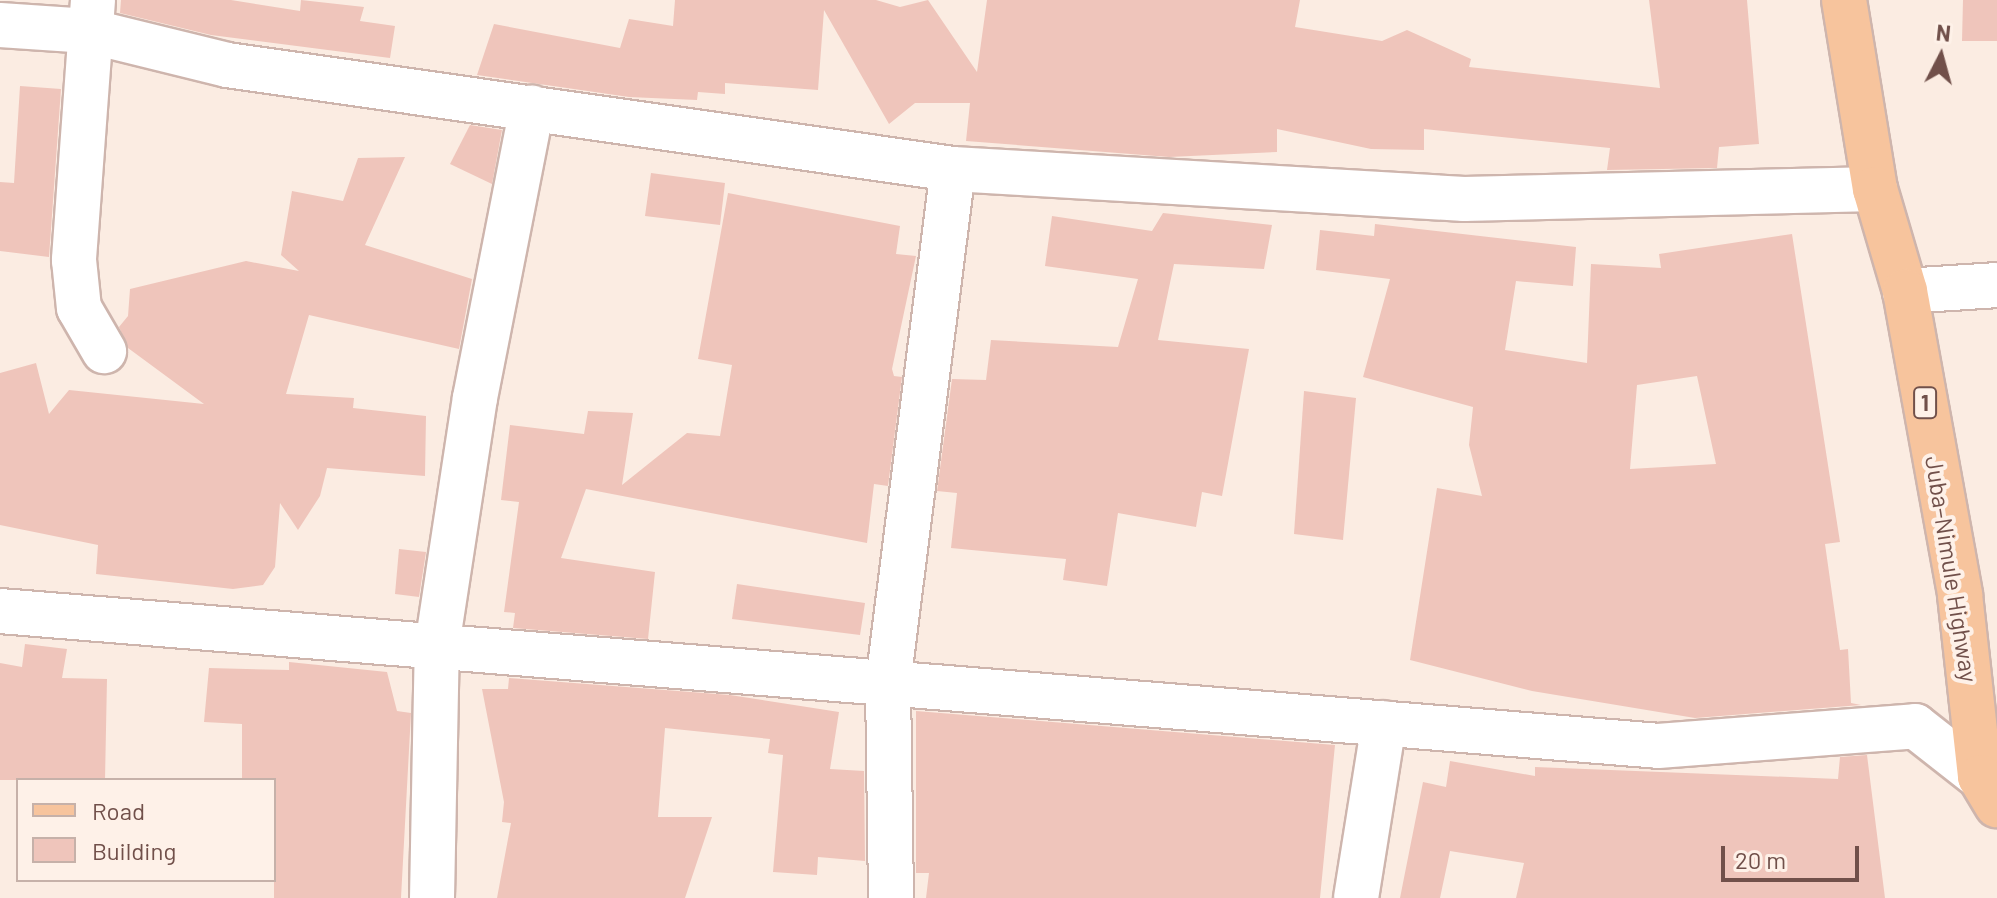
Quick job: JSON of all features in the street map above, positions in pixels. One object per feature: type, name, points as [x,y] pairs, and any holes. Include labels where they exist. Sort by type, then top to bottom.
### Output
[{"type":"main road","name":"Juba–Nimule Highway","points":[[1844,0],[1875,189],[1905,291],[1991,785]]},
{"type":"street","points":[[0,25],[91,16],[227,65],[953,169],[1464,199],[1875,189]]},
{"type":"street","points":[[91,16],[74,260],[79,308],[104,351]]},
{"type":"street","points":[[432,898],[437,646],[475,398],[532,108]]},
{"type":"street","points":[[891,898],[888,683],[953,169]]},
{"type":"street","points":[[1905,291],[1997,285]]},
{"type":"street","points":[[0,611],[1658,746],[1915,726],[1991,785]]},
{"type":"street","points":[[1356,898],[1384,723]]},
{"type":"building","points":[[121,0],[231,0],[300,11],[301,0],[364,7],[360,21],[395,26],[390,58],[211,35],[120,13]]},
{"type":"building","points":[[675,0],[876,0],[900,7],[928,0],[977,72],[987,0],[1300,0],[1295,27],[1382,41],[1407,30],[1471,59],[1469,67],[1660,88],[1649,0],[1747,0],[1759,144],[1719,147],[1717,168],[1607,170],[1610,148],[1424,129],[1424,150],[1371,149],[1277,129],[1277,152],[1169,157],[966,141],[970,103],[915,103],[889,124],[824,10],[818,90],[725,83],[725,94],[698,92],[697,100],[629,97],[477,75],[494,24],[620,48],[629,19],[673,26]]},
{"type":"building","points":[[1963,0],[1997,0],[1997,41],[1962,41]]},
{"type":"building","points":[[20,86],[61,89],[49,257],[0,251],[0,182],[14,183]]},
{"type":"building","points":[[470,125],[502,130],[492,184],[450,164]]},
{"type":"building","points":[[405,157],[365,245],[472,279],[459,349],[309,315],[286,394],[354,398],[353,408],[426,416],[425,476],[327,468],[320,496],[298,530],[280,503],[275,567],[263,585],[233,589],[96,574],[98,545],[0,525],[0,373],[36,363],[49,414],[69,390],[204,404],[128,348],[119,327],[128,316],[130,289],[246,261],[299,271],[281,255],[292,191],[343,201],[358,158]]},
{"type":"building","points":[[651,173],[725,183],[720,225],[645,216]]},
{"type":"building","points":[[728,193],[900,226],[896,254],[916,256],[892,369],[894,376],[902,377],[888,486],[874,484],[867,543],[586,489],[561,558],[655,572],[648,639],[513,628],[515,613],[504,612],[519,502],[501,500],[510,425],[584,434],[588,411],[633,413],[622,485],[687,433],[720,436],[732,365],[698,359]]},
{"type":"building","points":[[1163,213],[1272,225],[1264,269],[1174,264],[1158,340],[1249,349],[1222,496],[1202,492],[1196,527],[1118,513],[1107,586],[1063,580],[1066,559],[951,548],[957,493],[937,491],[952,379],[986,380],[991,340],[1118,347],[1138,279],[1045,266],[1052,216],[1152,231]]},
{"type":"building","points":[[1375,224],[1576,247],[1573,286],[1516,281],[1505,350],[1587,363],[1591,264],[1661,268],[1659,254],[1792,234],[1840,542],[1825,544],[1840,650],[1848,649],[1851,703],[1861,705],[1695,718],[1532,691],[1410,660],[1437,488],[1482,496],[1469,445],[1473,407],[1363,377],[1390,279],[1316,270],[1320,230],[1374,236]],"holes":[[[1697,376],[1716,464],[1630,469],[1637,385]]]},
{"type":"building","points":[[1304,391],[1356,398],[1343,540],[1294,534]]},
{"type":"building","points":[[399,549],[426,552],[419,597],[395,594]]},
{"type":"building","points":[[737,584],[865,603],[860,635],[732,619]]},
{"type":"building","points":[[25,644],[67,649],[62,678],[107,679],[105,778],[0,780],[0,663],[22,667]]},
{"type":"building","points":[[289,662],[387,672],[397,711],[411,713],[401,898],[274,898],[276,778],[242,778],[242,724],[204,722],[209,668],[289,670]]},
{"type":"building","points":[[509,678],[730,695],[839,712],[830,769],[864,771],[865,861],[818,857],[817,875],[773,872],[783,755],[768,753],[770,739],[665,728],[658,817],[712,817],[685,898],[497,898],[511,823],[502,822],[504,802],[482,689],[508,689]]},
{"type":"building","points":[[916,711],[1335,745],[1320,898],[926,898],[929,873],[916,873]]},
{"type":"building","points":[[1867,755],[1885,898],[1516,898],[1524,863],[1450,851],[1440,898],[1400,898],[1423,782],[1446,787],[1450,761],[1535,776],[1535,767],[1838,779],[1840,757]]}]
